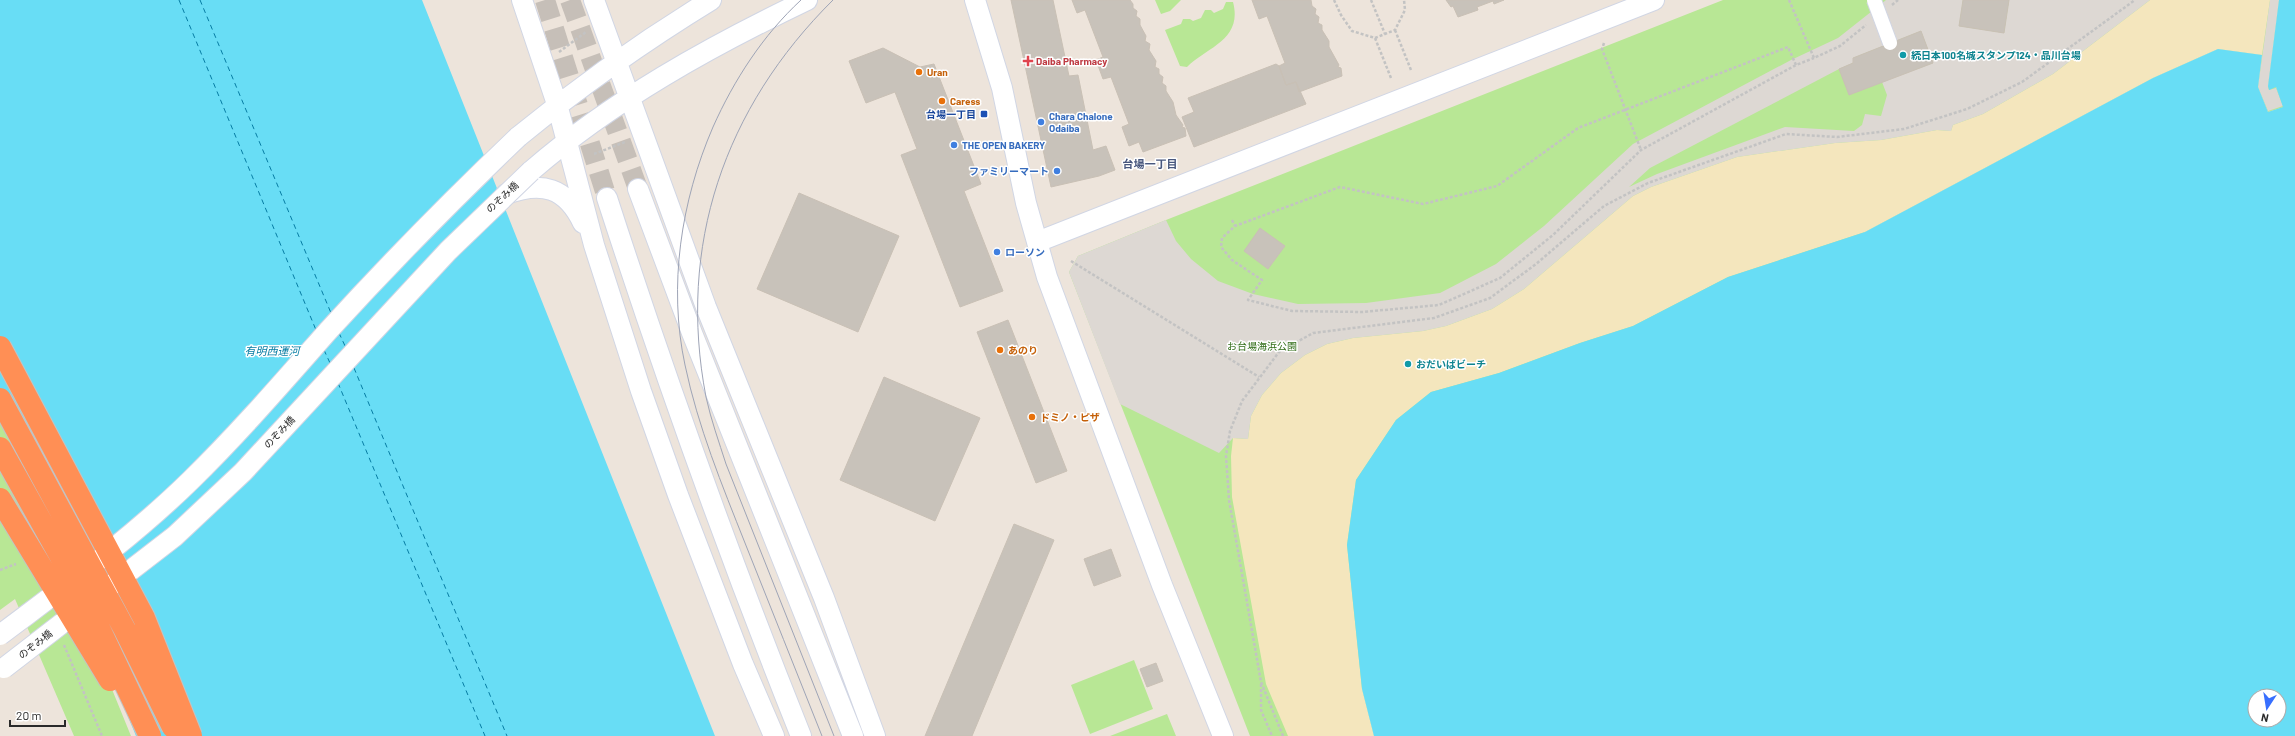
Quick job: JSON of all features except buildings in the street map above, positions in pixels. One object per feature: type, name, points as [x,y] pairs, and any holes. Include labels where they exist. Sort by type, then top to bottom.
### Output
[{"type":"highway","points":[[0,347],[144,618],[191,736]]},
{"type":"highway","points":[[0,399],[125,630],[178,736]]},
{"type":"highway","points":[[0,448],[88,605],[150,736]]},
{"type":"highway","points":[[0,499],[143,736]]},
{"type":"street","points":[[522,0],[544,62],[568,140],[594,244],[641,392],[678,495],[743,664],[774,736]]},
{"type":"street","points":[[594,0],[706,307],[824,598],[875,736]]},
{"type":"street","points":[[0,636],[117,547],[190,482],[246,424],[328,332],[424,229],[518,137],[557,104],[673,23],[711,0]]},
{"type":"street","name":"のぞみ橋","points":[[2,669],[175,536],[204,509],[243,472],[448,251],[506,194],[531,179],[568,140],[630,97],[694,58],[807,0]]},
{"type":"street","points":[[975,0],[1002,88],[1026,203],[1036,242],[1159,578],[1223,736]]},
{"type":"street","points":[[1036,242],[1622,6],[1654,0]]},
{"type":"street","points":[[1874,0],[1890,43]]},
{"type":"street","points":[[531,179],[546,188],[560,193],[571,203],[578,212],[594,244]]},
{"type":"street","points":[[638,189],[692,333],[853,736]]},
{"type":"street","points":[[607,198],[654,344],[707,493],[801,736]]},
{"type":"street","points":[[768,523],[863,736]]},
{"type":"path","points":[[1334,0],[1341,15],[1352,31],[1375,38],[1395,30],[1405,10],[1404,0]]},
{"type":"path","points":[[1371,0],[1385,34]]},
{"type":"path","points":[[1789,0],[1814,58]]},
{"type":"path","points":[[1887,9],[1898,0]]},
{"type":"path","points":[[1272,736],[1261,710],[1261,682],[1229,500],[1226,456],[1230,431],[1242,401],[1279,352],[1313,333],[1434,318],[1490,298],[1536,264],[1604,206],[1648,183],[1786,134],[1837,137],[1904,129],[1967,109],[2022,82],[2135,0]]},
{"type":"path","points":[[544,62],[602,22]]},
{"type":"path","points":[[1796,65],[1788,47],[1578,128],[1497,186],[1423,204],[1340,187],[1235,226],[1222,238],[1221,248],[1232,260],[1262,280],[1248,300],[1292,311],[1362,312],[1439,304],[1500,278],[1553,235],[1641,150],[1796,65],[1840,46],[1870,22]]},
{"type":"path","points":[[1395,30],[1411,70]]},
{"type":"path","points":[[1375,38],[1391,78]]},
{"type":"path","points":[[1604,43],[1602,49],[1641,150]]},
{"type":"path","points":[[594,154],[625,142]]},
{"type":"path","points":[[1232,220],[1235,226]]},
{"type":"path","points":[[1071,261],[1259,377]]},
{"type":"path","points":[[0,570],[20,562]]},
{"type":"path","points":[[1261,682],[1283,736]]},
{"type":"green space","points":[[1155,0],[1181,0],[1170,11],[1161,14]]},
{"type":"green space","name":"お台場海浜公園","points":[[1723,0],[2279,0],[2268,86],[2276,87],[2284,107],[2268,112],[2258,87],[2262,55],[2218,49],[2153,78],[1865,232],[1362,689],[1374,736],[1250,736],[1069,272],[1078,256]]},
{"type":"green space","points":[[1226,2],[1233,2],[1235,15],[1233,25],[1228,34],[1213,48],[1187,67],[1180,66],[1165,30],[1181,24],[1183,19],[1190,19],[1193,21],[1201,18],[1205,10],[1211,10],[1214,13],[1223,9]]},
{"type":"green space","points":[[0,414],[131,736],[74,736],[15,599],[0,610]]},
{"type":"green space","points":[[1134,660],[1153,709],[1090,734],[1071,685]]},
{"type":"green space","points":[[1167,714],[1176,736],[1110,736]]},
{"type":"sand","name":"おだいばビーチ","points":[[2150,0],[2270,0],[2262,55],[2218,49],[2153,78],[1865,232],[1728,277],[1633,326],[1580,343],[1499,373],[1431,392],[1396,420],[1356,480],[1347,545],[1362,689],[1374,736],[1288,736],[1266,684],[1232,497],[1231,456],[1233,438],[1248,439],[1251,416],[1262,395],[1281,373],[1305,355],[1327,344],[1353,338],[1423,331],[1446,326],[1492,309],[1524,289],[1633,196],[1651,187],[1737,157],[1835,143],[1881,140],[1937,130],[1951,131],[1953,125],[1983,114],[2053,74]]},
{"type":"shaded area","points":[[1886,0],[1963,0],[1959,26],[2004,33],[2009,0],[2150,0],[2053,74],[1983,114],[1953,125],[1951,131],[1937,130],[1881,140],[1835,143],[1737,157],[1651,187],[1633,196],[1524,289],[1492,309],[1446,326],[1423,331],[1353,338],[1327,344],[1305,355],[1281,373],[1262,395],[1251,416],[1248,439],[1233,438],[1219,453],[1120,404],[1069,272],[1078,256],[1166,220],[1176,241],[1191,259],[1218,281],[1253,294],[1298,304],[1366,303],[1440,293],[1496,264],[1544,226],[1633,144],[1791,60],[1838,38]],"holes":[[[1921,31],[1933,63],[1882,82],[1887,95],[1881,116],[1865,114],[1862,125],[1854,131],[1785,127],[1657,174],[1629,187],[1650,168],[1853,63],[1853,58]]]},
{"type":"shaded area","points":[[2270,0],[2279,0],[2268,86],[2269,90],[2276,88],[2283,106],[2268,111],[2258,87]]},
{"type":"water","name":"有明西運河","points":[[0,0],[422,0],[715,736],[136,736],[0,399]]},
{"type":"water","points":[[2279,0],[2295,0],[2295,736],[1374,736],[1362,689],[1347,545],[1356,480],[1396,420],[1431,392],[1499,373],[1580,343],[1633,326],[1728,277],[1865,232],[2153,78],[2218,49],[2262,55],[2258,87],[2268,112],[2283,107],[2276,87],[2269,90],[2268,86]]},
{"type":"ferry route","points":[[179,0],[316,330]]},
{"type":"ferry route","points":[[200,0],[331,313]]},
{"type":"ferry route","points":[[339,333],[346,348]]},
{"type":"ferry route","points":[[324,350],[330,363]]},
{"type":"ferry route","points":[[354,368],[507,736]]},
{"type":"ferry route","points":[[338,383],[485,736]]},
{"type":"tunnel","points":[[545,0],[607,198]]},
{"type":"tunnel","points":[[570,0],[638,189]]},
{"type":"tram line","points":[[801,0],[762,43],[730,92],[713,127],[702,155],[686,214],[678,274],[678,305],[680,335],[690,388],[711,456],[822,736]]},
{"type":"tram line","points":[[833,0],[795,42],[763,86],[737,133],[718,182],[705,234],[698,286],[699,341],[706,397],[713,423],[726,464],[834,736]]},
{"type":"place","name":"続日本100名城スタンプ124・品川台場","points":[[1903,55]]},
{"type":"place","name":"Daiba Pharmacy","points":[[1028,61]]},
{"type":"place","name":"Uran","points":[[919,72]]},
{"type":"place","name":"Caress","points":[[942,101]]},
{"type":"place","name":"台場一丁目","points":[[984,114]]},
{"type":"place","name":"Chara Chalone Odaiba","points":[[1041,122]]},
{"type":"place","name":"THE OPEN BAKERY","points":[[954,145]]},
{"type":"place","name":"ファミリーマート","points":[[1057,171]]},
{"type":"place","name":"ローソン","points":[[997,252]]},
{"type":"place","name":"あのり","points":[[1000,350]]},
{"type":"place","name":"おだいばビーチ","points":[[1408,364]]},
{"type":"place","name":"ドミノ・ピザ","points":[[1032,417]]},
{"type":"district","name":"台場一丁目","points":[[1150,164]]}]
